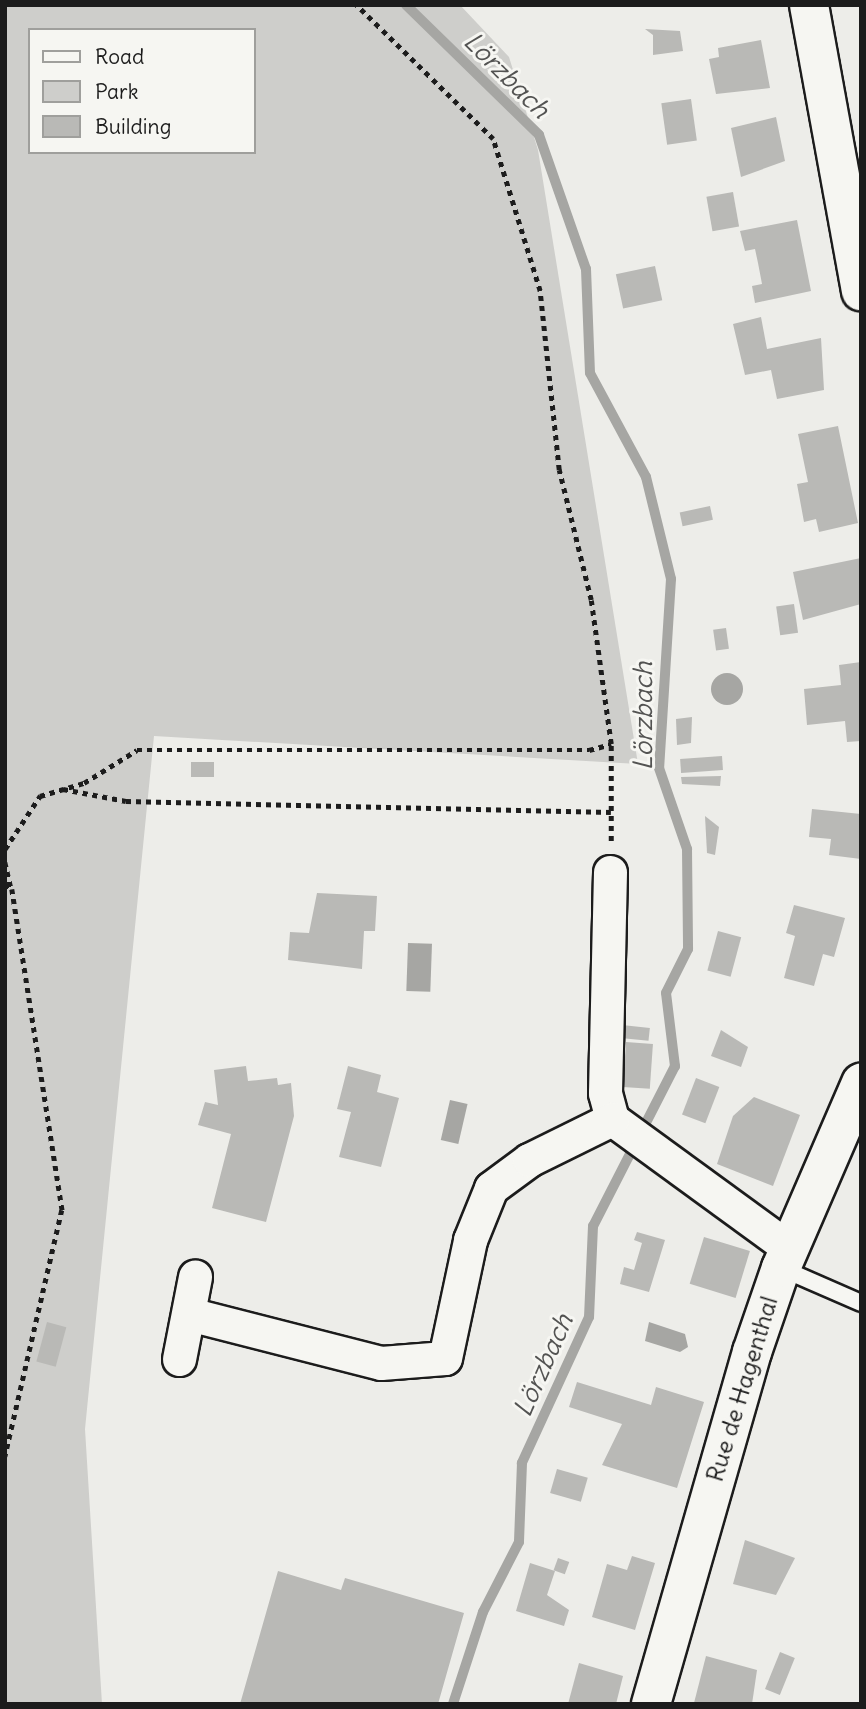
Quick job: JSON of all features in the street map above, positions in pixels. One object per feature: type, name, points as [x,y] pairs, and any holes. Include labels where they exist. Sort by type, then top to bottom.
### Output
[{"type":"main road","points":[[809,5],[861,291]]},
{"type":"main road","name":"Rue de Hagenthal","points":[[651,1704],[785,1258],[861,1083]]},
{"type":"street","points":[[610,872],[605,1093],[612,1119],[647,1144],[785,1258]]},
{"type":"street","points":[[189,1314],[381,1363],[445,1358],[470,1240],[491,1188],[529,1160],[612,1119]]},
{"type":"street","points":[[179,1359],[195,1277]]},
{"type":"lane","points":[[785,1258],[861,1303]]},
{"type":"path","points":[[356,5],[493,139],[540,290],[559,470],[591,600],[611,744],[610,872]]},
{"type":"path","points":[[5,849],[40,796],[62,789],[137,750],[589,750],[611,744]]},
{"type":"path","points":[[62,789],[125,801],[611,812]]},
{"type":"path","points":[[5,862],[12,889],[62,1210],[5,1456]]},
{"type":"path","points":[[5,884],[12,889]]},
{"type":"green space","points":[[5,5],[460,5],[509,57],[538,150],[638,764],[154,736],[85,1429],[102,1704],[5,1704]]},
{"type":"shaded area","points":[[727,673],[738,678],[743,689],[738,700],[727,705],[716,700],[711,689],[716,678]]},
{"type":"shaded area","points":[[408,943],[432,944],[430,992],[406,991]]},
{"type":"shaded area","points":[[450,1100],[468,1104],[458,1144],[441,1140]]},
{"type":"shaded area","points":[[649,1322],[685,1334],[688,1347],[680,1352],[645,1341]]},
{"type":"building","points":[[645,29],[680,31],[683,51],[653,55],[653,35]]},
{"type":"building","points":[[761,40],[770,88],[716,94],[709,59],[719,57],[718,48]]},
{"type":"building","points":[[691,99],[697,141],[667,145],[661,103]]},
{"type":"building","points":[[776,117],[785,161],[741,177],[731,128]]},
{"type":"building","points":[[733,192],[739,226],[712,231],[706,197]]},
{"type":"building","points":[[797,220],[811,291],[755,303],[752,286],[762,284],[758,263],[755,249],[745,251],[740,231]]},
{"type":"building","points":[[655,266],[662,300],[623,309],[616,274]]},
{"type":"building","points":[[761,317],[767,349],[821,338],[824,390],[777,399],[771,370],[745,375],[733,324]]},
{"type":"building","points":[[838,426],[858,523],[819,532],[816,519],[804,522],[797,484],[808,482],[798,434]]},
{"type":"building","points":[[710,506],[713,520],[683,526],[680,512]]},
{"type":"building","points":[[861,558],[861,604],[803,620],[793,572]]},
{"type":"building","points":[[794,604],[798,633],[780,635],[776,607]]},
{"type":"building","points":[[726,628],[729,649],[716,651],[713,630]]},
{"type":"building","points":[[861,662],[861,741],[847,742],[845,721],[807,725],[804,689],[841,685],[839,665]]},
{"type":"building","points":[[692,717],[691,743],[677,745],[676,719]]},
{"type":"building","points":[[722,756],[723,770],[681,773],[680,759]]},
{"type":"building","points":[[191,762],[214,762],[214,777],[191,777]]},
{"type":"building","points":[[721,776],[720,786],[682,784],[681,777]]},
{"type":"building","points":[[812,809],[861,814],[861,859],[829,855],[831,839],[809,837]]},
{"type":"building","points":[[705,816],[719,827],[715,855],[707,853]]},
{"type":"building","points":[[317,893],[377,896],[375,931],[364,931],[362,969],[288,960],[290,932],[309,933]]},
{"type":"building","points":[[794,905],[845,918],[834,957],[823,954],[814,986],[784,978],[795,936],[786,933]]},
{"type":"building","points":[[718,931],[741,937],[731,977],[707,971]]},
{"type":"building","points":[[622,1025],[650,1028],[648,1041],[621,1038]]},
{"type":"building","points":[[721,1030],[748,1047],[741,1067],[711,1056]]},
{"type":"building","points":[[626,1042],[653,1044],[650,1089],[623,1087]]},
{"type":"building","points":[[246,1066],[248,1081],[277,1078],[278,1085],[291,1083],[294,1116],[266,1222],[212,1208],[231,1134],[198,1125],[205,1102],[218,1105],[214,1070]]},
{"type":"building","points":[[348,1066],[381,1075],[377,1092],[399,1098],[381,1167],[339,1157],[351,1112],[337,1109]]},
{"type":"building","points":[[696,1078],[719,1087],[705,1123],[682,1114]]},
{"type":"building","points":[[754,1097],[800,1115],[773,1186],[717,1164],[733,1116]]},
{"type":"building","points":[[637,1232],[665,1240],[649,1292],[620,1284],[624,1267],[634,1270],[642,1243],[634,1240]]},
{"type":"building","points":[[704,1237],[750,1251],[736,1298],[690,1284]]},
{"type":"building","points":[[47,1322],[66,1327],[56,1367],[36,1362]]},
{"type":"building","points":[[577,1382],[651,1405],[656,1387],[704,1402],[677,1488],[602,1465],[622,1424],[569,1407]]},
{"type":"building","points":[[557,1469],[588,1478],[581,1502],[550,1493]]},
{"type":"building","points":[[745,1540],[795,1558],[776,1595],[733,1584]]},
{"type":"building","points":[[632,1556],[655,1563],[635,1630],[592,1617],[607,1564],[627,1570]]},
{"type":"building","points":[[558,1558],[569,1562],[565,1574],[554,1570]]},
{"type":"building","points":[[530,1563],[555,1571],[547,1595],[569,1610],[564,1626],[516,1611]]},
{"type":"building","points":[[278,1571],[341,1590],[345,1578],[464,1613],[438,1704],[240,1704]]},
{"type":"building","points":[[780,1652],[795,1658],[780,1695],[765,1689]]},
{"type":"building","points":[[706,1656],[757,1670],[752,1704],[694,1703]]},
{"type":"building","points":[[579,1663],[623,1676],[616,1704],[568,1704]]},
{"type":"waterway","name":"Lörzbach","points":[[406,5],[539,135],[586,269],[590,373],[646,477],[671,579],[659,768],[687,849],[688,949],[666,993],[675,1066],[593,1226],[589,1317],[522,1463],[519,1542],[483,1612],[453,1704]]}]
